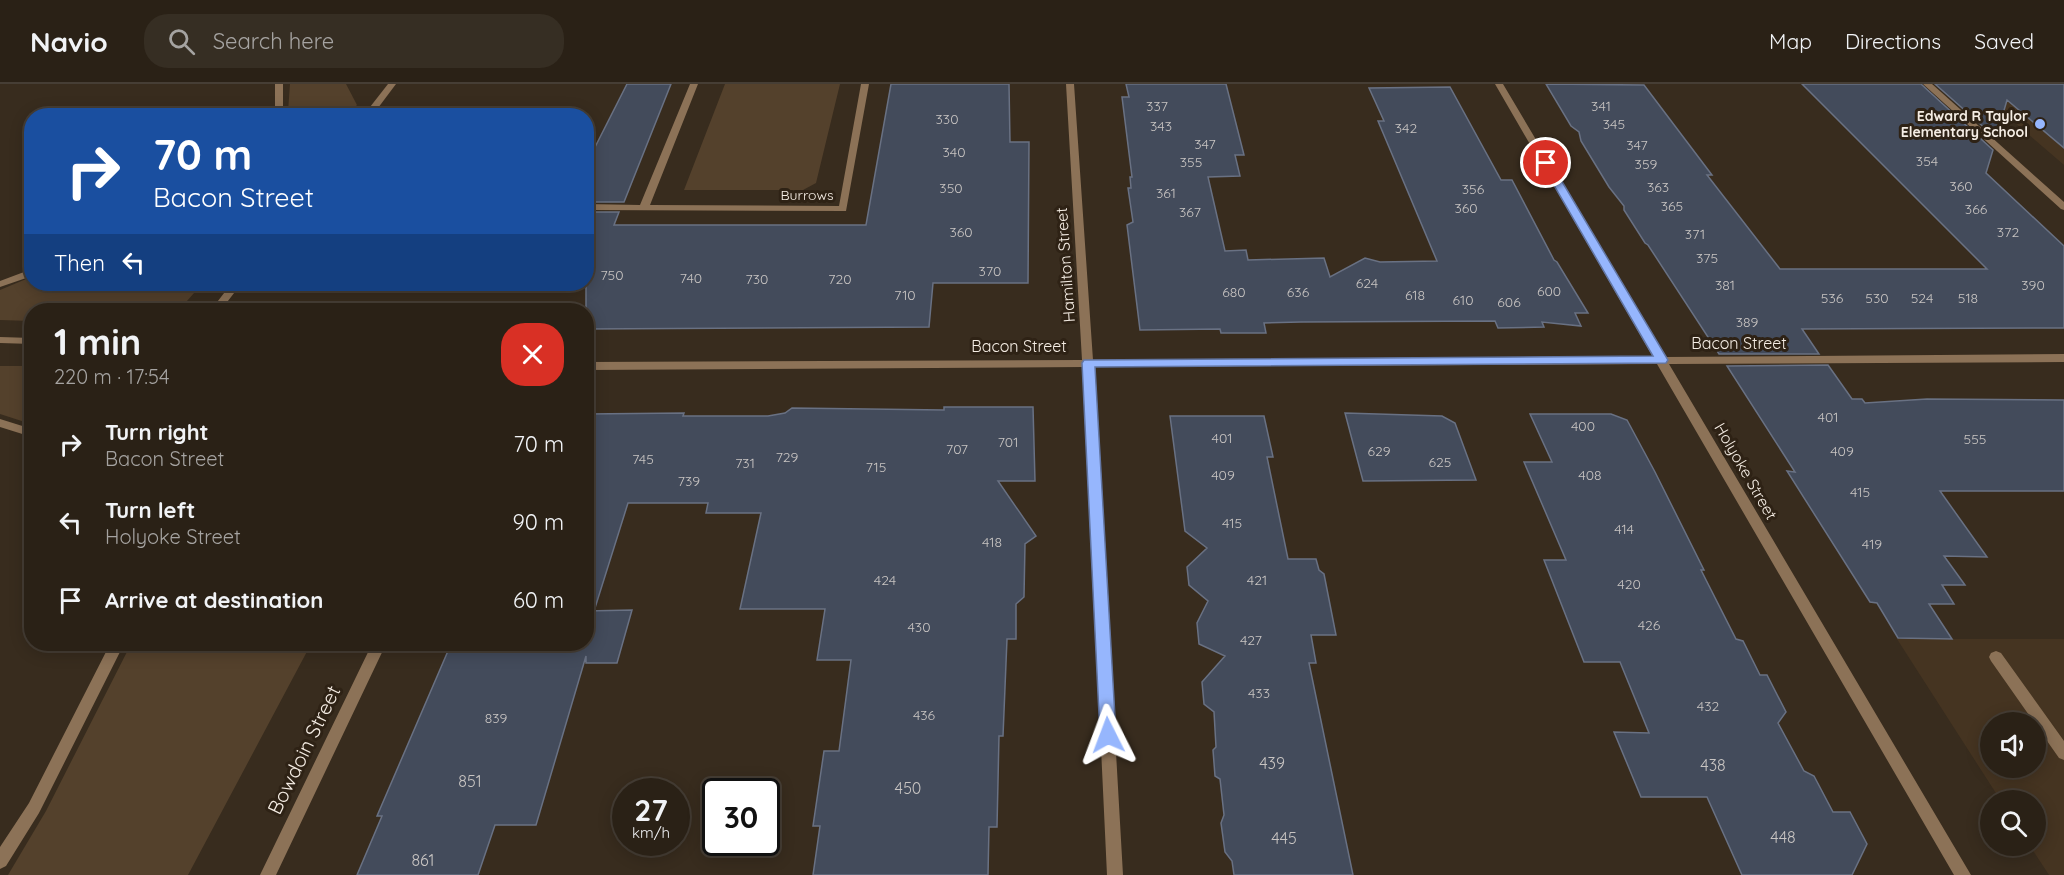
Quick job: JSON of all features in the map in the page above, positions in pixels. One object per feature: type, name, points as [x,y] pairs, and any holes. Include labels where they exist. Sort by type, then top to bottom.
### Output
[{"type":"street","points":[[279,84],[279,108]]},
{"type":"street","points":[[373,108],[392,84]]},
{"type":"street","points":[[644,207],[694,84]]},
{"type":"street","name":"Burrows","points":[[594,207],[843,209],[866,84]]},
{"type":"street","name":"Hamilton Street","points":[[1070,84],[1088,363],[1115,875]]},
{"type":"street","name":"Holyoke Street","points":[[1499,84],[1963,875]]},
{"type":"street","points":[[1927,84],[2064,207]]},
{"type":"street","points":[[0,285],[24,275]]},
{"type":"street","points":[[221,303],[231,291]]},
{"type":"street","points":[[0,340],[24,341]]},
{"type":"street","name":"Bacon Street","points":[[594,366],[2064,358]]},
{"type":"street","points":[[0,423],[24,430]]},
{"type":"street","points":[[0,861],[34,808],[113,651]]},
{"type":"street","name":"Bowdoin Street","points":[[268,875],[376,651]]},
{"type":"street","points":[[1996,657],[2064,753]]},
{"type":"shaded area","points":[[290,84],[346,84],[357,105],[354,108],[288,108]]},
{"type":"shaded area","points":[[725,84],[840,84],[816,183],[803,190],[684,190]]},
{"type":"shaded area","name":"Edward R Taylor Elementary School","points":[[1970,84],[2064,84],[2064,165]]},
{"type":"shaded area","points":[[24,280],[24,291],[196,291],[185,303],[24,303],[24,321],[0,320],[0,290]]},
{"type":"shaded area","points":[[0,366],[24,366],[24,422],[0,414]]},
{"type":"shaded area","points":[[1897,639],[2064,639],[2064,875],[2049,875],[2037,856],[2046,856],[2046,790],[1994,790],[1986,778],[2046,778],[2046,712],[1980,712],[1980,768]]},
{"type":"shaded area","points":[[127,651],[307,651],[188,875],[8,875],[46,811]]},
{"type":"building","points":[[627,84],[671,84],[624,202],[594,202],[594,149]]},
{"type":"building","points":[[891,84],[1009,84],[1010,142],[1029,142],[1028,283],[933,283],[929,327],[594,329],[594,303],[586,303],[586,291],[594,291],[594,212],[619,212],[614,225],[866,225]]},
{"type":"building","points":[[1126,84],[1226,84],[1244,155],[1235,155],[1240,176],[1208,177],[1225,251],[1246,250],[1248,260],[1324,258],[1330,277],[1365,258],[1380,262],[1437,261],[1378,121],[1384,121],[1369,88],[1450,87],[1501,180],[1512,180],[1554,260],[1588,313],[1575,313],[1581,326],[1542,322],[1544,327],[1498,328],[1495,321],[1301,322],[1264,323],[1266,333],[1221,333],[1220,329],[1140,330],[1127,225],[1133,222],[1128,188],[1131,188],[1130,177],[1132,177],[1122,97],[1129,97]]},
{"type":"building","points":[[1546,84],[1644,85],[1712,175],[1707,175],[1780,269],[1987,269],[1802,84],[1921,84],[1993,150],[1986,173],[2064,246],[2064,328],[1802,329],[1819,354],[1719,354],[1645,243],[1624,210],[1624,206],[1609,187],[1581,141],[1579,132],[1571,126]]},
{"type":"building","name":"Edward R Taylor Elementary School","points":[[1935,84],[2064,84],[2064,148],[2007,100],[1996,138]]},
{"type":"building","points":[[1828,365],[1852,399],[1862,399],[1865,403],[1927,399],[2064,400],[2064,491],[1940,491],[1987,557],[1944,556],[1965,585],[1942,585],[1954,604],[1929,604],[1952,639],[1898,638],[1877,603],[1870,602],[1787,471],[1795,472],[1727,366]]},
{"type":"building","points":[[944,407],[1033,407],[1035,481],[998,481],[1036,536],[1025,544],[1024,597],[1016,604],[1016,639],[1007,639],[1003,736],[999,736],[997,827],[989,827],[988,875],[813,875],[820,826],[813,826],[824,751],[839,751],[851,660],[817,660],[825,609],[740,609],[761,513],[706,513],[708,503],[628,503],[594,608],[594,414],[684,413],[683,416],[768,416],[785,413],[792,408],[944,410]]},
{"type":"building","points":[[1345,413],[1442,416],[1455,423],[1476,480],[1363,481]]},
{"type":"building","points":[[1530,414],[1611,414],[1627,420],[1704,570],[1701,570],[1736,639],[1743,641],[1760,675],[1767,675],[1786,712],[1778,723],[1804,771],[1814,776],[1833,812],[1850,812],[1867,844],[1852,875],[1742,875],[1707,797],[1641,797],[1614,732],[1649,733],[1620,662],[1584,662],[1544,560],[1566,560],[1524,462],[1552,462]]},
{"type":"building","points":[[1170,416],[1264,416],[1273,457],[1267,457],[1288,559],[1316,559],[1319,570],[1324,574],[1336,635],[1311,635],[1316,663],[1309,663],[1353,875],[1234,875],[1232,861],[1225,852],[1221,823],[1224,815],[1220,779],[1215,776],[1214,712],[1204,704],[1202,682],[1225,656],[1199,644],[1197,623],[1208,601],[1189,585],[1187,567],[1207,548],[1185,531]]},
{"type":"building","points":[[632,610],[617,663],[586,663],[586,656],[536,825],[495,825],[478,875],[357,875],[382,816],[377,816],[448,651],[594,651],[594,611]]},
{"type":"place","name":"Edward R Taylor Elementary School","points":[[2040,124]]},
{"type":"route","points":[[1108,735],[1088,363],[1662,360],[1546,163]]}]
